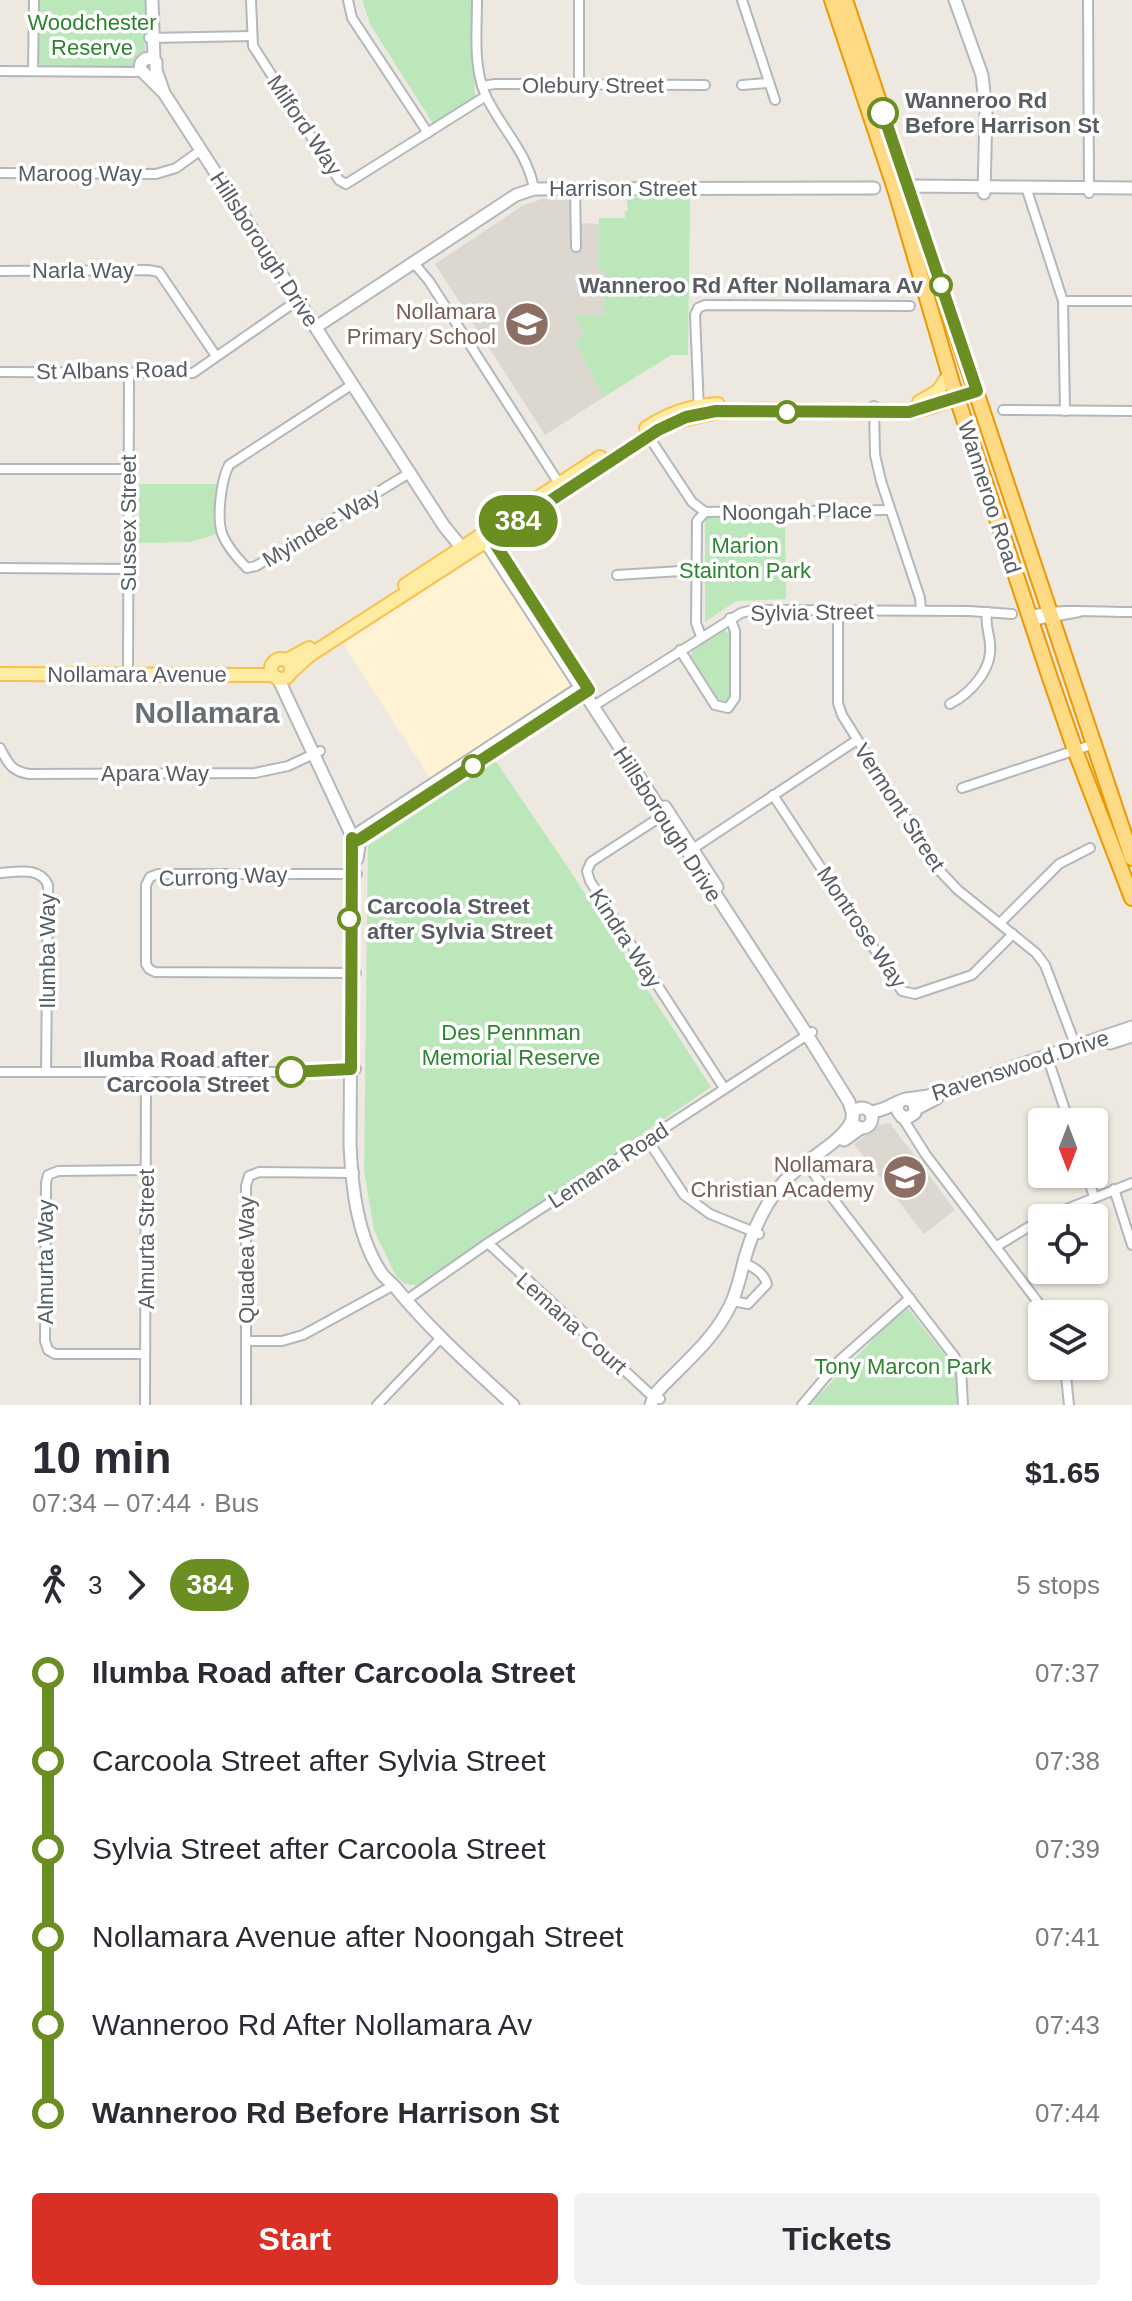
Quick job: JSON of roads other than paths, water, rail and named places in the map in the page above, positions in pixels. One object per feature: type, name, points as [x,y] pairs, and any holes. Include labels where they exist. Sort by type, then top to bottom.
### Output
[{"type":"highway","name":"Wanneroo Road","points":[[832,0],[976,388],[1132,858]]},
{"type":"highway","name":"Wanneroo Road","points":[[845,0],[903,193],[956,394],[1075,750],[1132,898]]},
{"type":"main road","points":[[919,402],[941,388],[950,373]]},
{"type":"main road","points":[[874,409],[976,388]]},
{"type":"main road","points":[[281,671],[310,655],[461,552],[646,433],[662,417],[699,409],[874,409],[909,412],[935,405],[956,394]]},
{"type":"main road","points":[[935,405],[952,406],[964,419]]},
{"type":"main road","name":"Nollamara Avenue","points":[[0,667],[281,671]]},
{"type":"main road","name":"Nollamara Avenue","points":[[0,674],[128,670]]},
{"type":"street","points":[[33,71],[34,0]]},
{"type":"street","name":"Milford Way","points":[[251,0],[253,46],[339,180],[346,184],[486,96]]},
{"type":"street","points":[[348,0],[352,18],[428,133]]},
{"type":"street","points":[[477,0],[478,70],[482,86],[525,161],[534,189]]},
{"type":"street","points":[[579,0],[579,86]]},
{"type":"street","points":[[742,0],[775,100]]},
{"type":"street","points":[[955,0],[986,69],[987,190]]},
{"type":"street","points":[[1088,0],[1089,191]]},
{"type":"street","points":[[0,71],[125,72],[148,66],[152,4]]},
{"type":"street","points":[[152,38],[252,36]]},
{"type":"street","name":"Hillsborough Drive","points":[[148,66],[461,552]]},
{"type":"street","points":[[742,85],[768,83]]},
{"type":"street","name":"Olebury Street","points":[[482,86],[705,85]]},
{"type":"street","name":"Maroog Way","points":[[0,173],[156,174],[176,168],[201,150]]},
{"type":"street","points":[[575,187],[576,247]]},
{"type":"street","points":[[590,187],[590,201]]},
{"type":"street","name":"Harrison Street","points":[[316,327],[516,195],[534,189],[874,188]]},
{"type":"street","points":[[1027,190],[1063,301],[1065,411]]},
{"type":"street","points":[[903,193],[1132,191]]},
{"type":"street","points":[[417,259],[562,487]]},
{"type":"street","name":"Narla Way","points":[[0,271],[159,272],[216,356]]},
{"type":"street","name":"St Albans Road","points":[[0,372],[193,373],[298,300]]},
{"type":"street","points":[[1063,301],[1132,301]]},
{"type":"street","points":[[699,409],[695,315],[698,308],[705,305],[910,306]]},
{"type":"street","name":"Sussex Street","points":[[128,670],[129,372]]},
{"type":"street","name":"Myindee Way","points":[[353,384],[229,465],[222,484],[221,526],[224,537],[247,568],[256,566],[411,472]]},
{"type":"street","points":[[874,409],[875,455],[920,598],[921,610]]},
{"type":"street","points":[[1003,410],[1132,411]]},
{"type":"street","points":[[646,433],[692,502],[705,512],[697,521],[696,623],[701,636]]},
{"type":"street","points":[[0,469],[128,469]]},
{"type":"street","name":"Noongah Place","points":[[705,512],[890,510]]},
{"type":"street","name":"Hillsborough Drive","points":[[486,536],[810,1034],[861,1118]]},
{"type":"street","points":[[0,568],[128,569]]},
{"type":"street","points":[[617,575],[696,570]]},
{"type":"street","points":[[1030,618],[1068,609],[1079,612],[1132,612]]},
{"type":"street","name":"Sylvia Street","points":[[595,705],[730,618],[753,610],[921,610],[1012,614]]},
{"type":"street","name":"Vermont Street","points":[[838,610],[838,703],[842,715],[939,870],[1045,965],[1078,1049]]},
{"type":"street","points":[[950,704],[971,690],[988,664],[990,641],[986,628],[987,612]]},
{"type":"street","points":[[680,650],[715,705],[728,708],[735,698],[735,631],[730,618]]},
{"type":"street","points":[[281,671],[357,835],[353,925],[354,1172],[360,1225],[383,1275],[405,1301],[440,1339],[513,1405]]},
{"type":"street","points":[[357,835],[584,688]]},
{"type":"street","points":[[690,851],[857,740]]},
{"type":"street","points":[[962,788],[1094,744]]},
{"type":"street","name":"Apara Way","points":[[0,748],[11,768],[29,774],[255,773],[288,766],[317,752]]},
{"type":"street","name":"Montrose Way","points":[[773,795],[902,991],[915,994],[972,975],[1013,934]]},
{"type":"street","name":"Kindra Way","points":[[665,814],[591,862],[587,871],[590,881],[724,1088]]},
{"type":"street","points":[[1000,923],[1059,864],[1090,848]]},
{"type":"street","name":"Ilumba Way","points":[[0,873],[36,872],[44,876],[48,885],[46,1072]]},
{"type":"street","name":"Currong Way","points":[[353,973],[155,972],[146,964],[146,885],[150,877],[158,874],[354,874]]},
{"type":"street","name":"Ravenswood Drive","points":[[1078,1049],[1132,1027]]},
{"type":"street","name":"Lemana Road","points":[[405,1301],[488,1243],[810,1034]]},
{"type":"street","name":"Ravenswood Drive","points":[[656,1401],[725,1326],[756,1233],[779,1195],[805,1163],[861,1118],[886,1110],[902,1109],[928,1096],[1048,1058],[1132,1036]]},
{"type":"street","points":[[1048,1058],[1064,1108]]},
{"type":"street","name":"Ravenswood Drive","points":[[915,1111],[936,1098],[1048,1058]]},
{"type":"street","points":[[0,1072],[354,1072]]},
{"type":"street","name":"Almurta Street","points":[[145,1405],[146,1072]]},
{"type":"street","points":[[920,1144],[914,1102],[902,1109],[920,1144],[1037,1300]]},
{"type":"street","points":[[647,1139],[684,1195],[710,1214],[756,1233]]},
{"type":"street","points":[[805,1163],[954,1356],[961,1369],[963,1405]]},
{"type":"street","name":"Almurta Way","points":[[145,1354],[55,1354],[48,1350],[45,1341],[48,1175],[58,1171],[146,1170]]},
{"type":"street","name":"Quadea Way","points":[[246,1405],[246,1186],[249,1176],[259,1172],[354,1172]]},
{"type":"street","points":[[1076,1204],[1132,1183]]},
{"type":"street","points":[[1091,1188],[1094,1196]]},
{"type":"street","points":[[1114,1189],[1132,1245]]},
{"type":"street","points":[[997,1246],[1028,1228]]},
{"type":"street","name":"Lemana Court","points":[[488,1243],[656,1401]]},
{"type":"street","points":[[735,1302],[748,1304],[767,1284],[766,1278],[758,1270],[746,1264]]},
{"type":"street","points":[[246,1341],[282,1341],[303,1335],[394,1285]]},
{"type":"street","points":[[802,1405],[846,1354],[910,1298]]},
{"type":"street","points":[[377,1405],[440,1339]]},
{"type":"street","points":[[1066,1380],[1069,1405]]},
{"type":"place","name":"Wanneroo Rd Before Harrison St","points":[[883,113]]},
{"type":"place","name":"Wanneroo Rd After Nollamara Av","points":[[941,285]]},
{"type":"place","name":"Nollamara Primary School","points":[[527,324]]},
{"type":"place","name":"Carcoola Street after Sylvia Street","points":[[349,919]]},
{"type":"place","name":"Ilumba Road after Carcoola Street","points":[[291,1072]]},
{"type":"place","name":"Nollamara Christian Academy","points":[[905,1177]]},
{"type":"district","name":"Nollamara","points":[[207,713]]},
{"type":"park label","name":"Woodchester Reserve","points":[[92,34]]},
{"type":"park label","name":"Marion Stainton Park","points":[[745,558]]},
{"type":"park label","name":"Des Pennman Memorial Reserve","points":[[511,1044]]},
{"type":"park label","name":"Tony Marcon Park","points":[[903,1366]]}]
